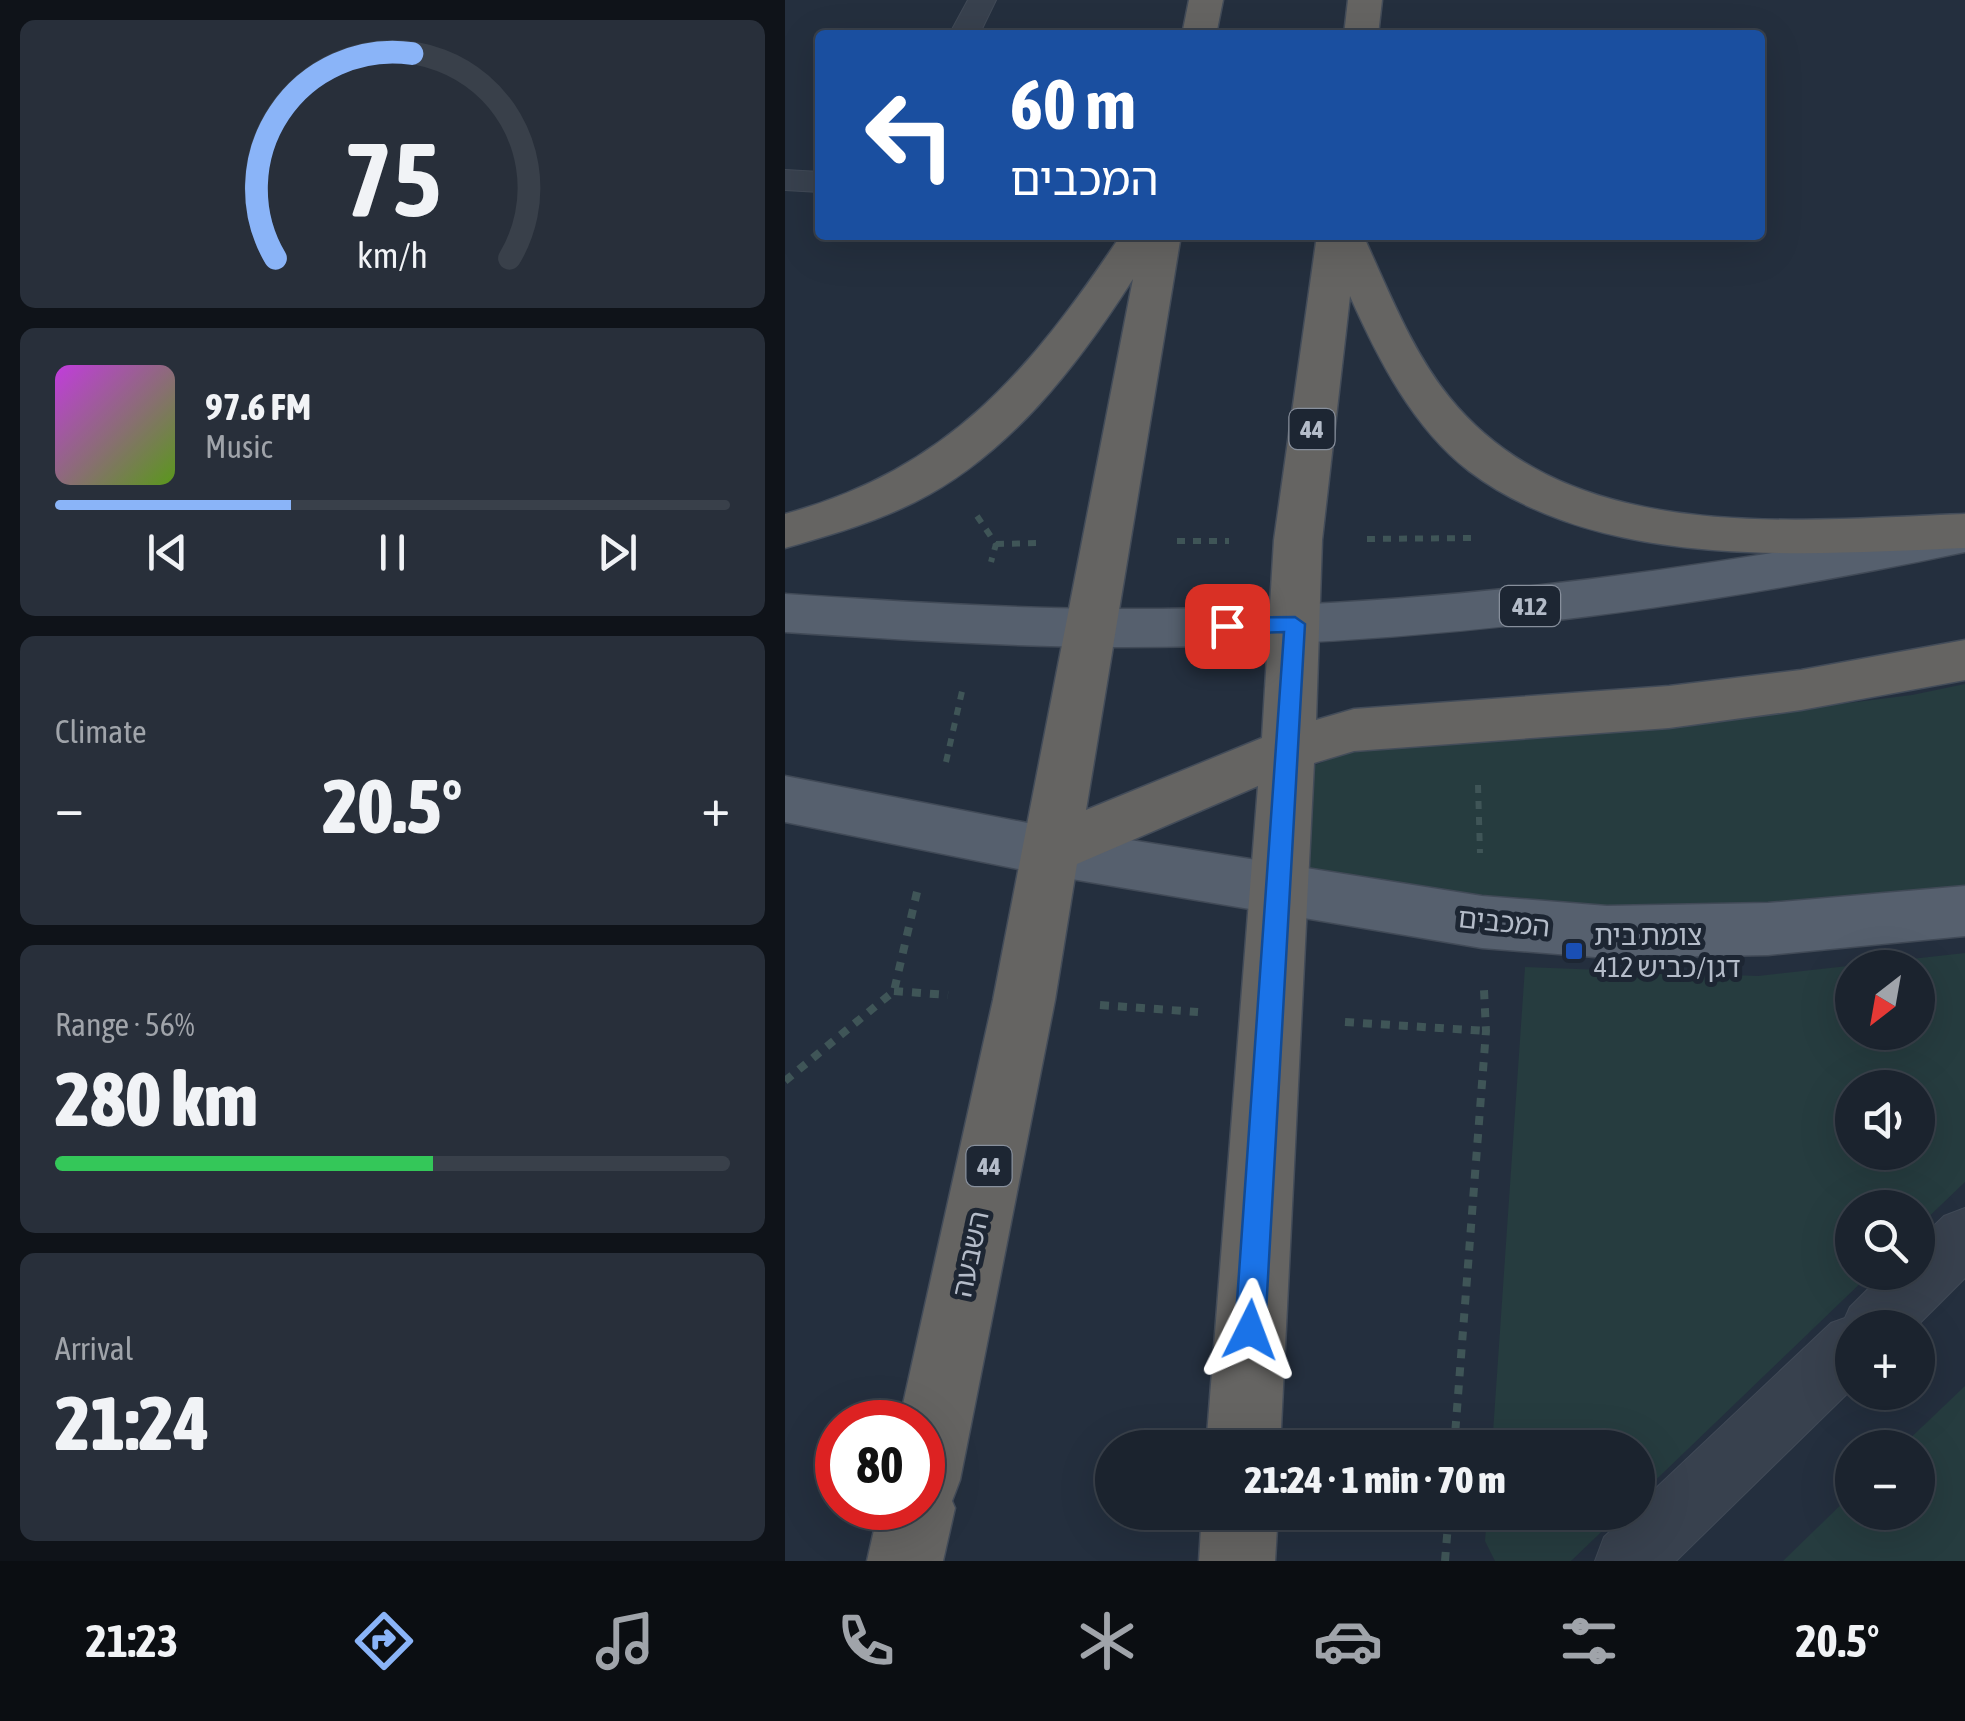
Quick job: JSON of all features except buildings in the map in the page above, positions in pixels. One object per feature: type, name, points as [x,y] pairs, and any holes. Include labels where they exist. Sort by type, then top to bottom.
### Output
[{"type":"highway","points":[[1200,30],[1205,0]]},
{"type":"highway","points":[[1362,30],[1365,0]]},
{"type":"highway","points":[[785,531],[899,492],[946,466],[1022,398],[1095,308],[1138,240]]},
{"type":"highway","name":"44","points":[[1048,851],[1160,240]]},
{"type":"highway","name":"44","points":[[1244,1430],[1268,1016],[1289,750],[1298,540],[1340,240]]},
{"type":"highway","points":[[1343,240],[1406,369],[1437,414],[1476,453],[1575,508],[1644,524],[1707,530],[1806,536],[1965,533]]},
{"type":"highway","points":[[1048,851],[1289,750],[1353,730],[1669,706],[1801,690],[1965,660]]},
{"type":"highway","name":"השבעה","points":[[940,1400],[1024,1000],[1048,851]]},
{"type":"highway","points":[[905,1561],[912,1530]]},
{"type":"highway","points":[[1237,1561],[1238,1530]]},
{"type":"main road","name":"412","points":[[785,613],[977,626],[1295,624],[1614,598],[1712,585],[1965,533]]},
{"type":"main road","name":"המכבים","points":[[785,799],[1048,851],[1481,922],[1607,932],[1769,929],[1965,911]]},
{"type":"lane","points":[[967,30],[982,0]]},
{"type":"lane","points":[[785,180],[815,182]]},
{"type":"lane","points":[[1889,1310],[1965,1236]]},
{"type":"lane","points":[[1628,1561],[1835,1362]]},
{"type":"path","points":[[785,1081],[895,991],[1485,1032],[1455,1430]]},
{"type":"path","points":[[1445,1561],[1448,1530]]},
{"type":"green space","points":[[1965,684],[1965,886],[1869,900],[1599,913],[1305,869],[1311,767],[1355,748],[1598,734],[1912,695]]},
{"type":"green space","points":[[1965,953],[1965,1182],[1935,1211],[1935,1190],[1835,1190],[1835,1290],[1853,1290],[1655,1481],[1655,1430],[1493,1430],[1525,967],[1758,976],[1835,967],[1835,1050],[1935,1050],[1935,956]]},
{"type":"green space","points":[[1965,1386],[1965,1561],[1783,1561],[1835,1511],[1835,1530],[1935,1530],[1935,1430],[1919,1430]]},
{"type":"green space","points":[[1486,1530],[1603,1530],[1571,1561],[1495,1561],[1485,1541]]},
{"type":"place","name":"צומת בית דגן/כביש 412","points":[[1574,951]]},
{"type":"route","points":[[1227,626],[1295,624],[1250,1330]]}]
